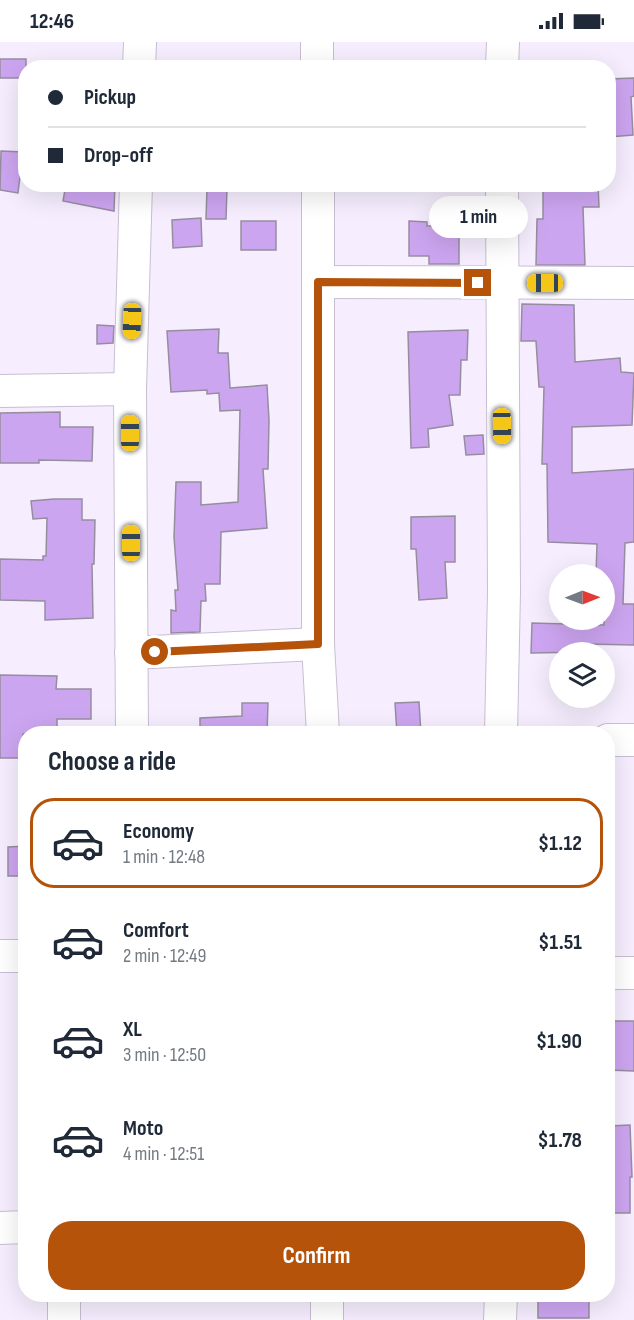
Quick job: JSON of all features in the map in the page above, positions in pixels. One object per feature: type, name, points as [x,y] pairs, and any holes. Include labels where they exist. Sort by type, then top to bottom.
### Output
[{"type":"street","points":[[139,60],[140,42]]},
{"type":"street","points":[[317,42],[317,60]]},
{"type":"street","points":[[502,42],[502,60]]},
{"type":"street","points":[[132,726],[130,388],[136,192]]},
{"type":"street","points":[[318,192],[318,644],[323,726]]},
{"type":"street","points":[[501,726],[504,592],[502,192]]},
{"type":"street","points":[[318,282],[634,283]]},
{"type":"street","points":[[0,391],[130,388]]},
{"type":"street","points":[[131,653],[318,644]]},
{"type":"street","points":[[615,740],[634,740]]},
{"type":"street","points":[[0,956],[18,956]]},
{"type":"street","points":[[615,974],[634,974]]},
{"type":"street","points":[[0,1228],[18,1227]]},
{"type":"street","points":[[64,1302],[64,1320]]},
{"type":"street","points":[[327,1302],[327,1320]]},
{"type":"street","points":[[500,1320],[501,1302]]},
{"type":"building","points":[[0,59],[26,59],[18,60],[18,78],[0,78]]},
{"type":"building","points":[[634,78],[634,96],[631,97],[633,135],[616,136],[616,79]]},
{"type":"building","points":[[1,151],[18,152],[18,193],[0,190]]},
{"type":"building","points":[[65,192],[115,192],[114,211],[63,201]]},
{"type":"building","points":[[207,192],[227,192],[226,219],[206,219]]},
{"type":"building","points":[[543,192],[598,192],[599,207],[583,207],[585,265],[536,265],[537,219],[543,219]]},
{"type":"building","points":[[201,218],[202,246],[173,248],[172,220]]},
{"type":"building","points":[[241,221],[276,221],[276,250],[241,250]]},
{"type":"building","points":[[409,221],[427,222],[427,226],[459,225],[459,264],[429,264],[429,256],[409,256]]},
{"type":"building","points":[[522,304],[574,305],[575,362],[620,358],[621,372],[634,373],[632,425],[572,427],[572,473],[634,469],[634,542],[625,543],[623,604],[634,604],[634,645],[615,645],[615,642],[549,642],[549,653],[531,653],[532,623],[549,623],[549,630],[615,630],[615,564],[596,564],[597,544],[548,542],[547,464],[542,464],[544,387],[539,387],[536,341],[521,341]]},
{"type":"building","points":[[97,325],[114,326],[113,343],[97,344]]},
{"type":"building","points":[[219,329],[218,353],[228,353],[230,388],[267,385],[268,469],[263,469],[267,528],[221,532],[220,584],[205,584],[206,601],[201,601],[200,632],[171,633],[171,610],[176,611],[175,590],[178,590],[174,537],[176,482],[201,482],[201,505],[238,502],[240,410],[220,411],[219,393],[207,394],[207,390],[171,392],[167,331]]},
{"type":"building","points":[[468,330],[467,360],[461,360],[460,395],[449,395],[453,425],[428,429],[429,447],[411,448],[408,332]]},
{"type":"building","points":[[60,412],[60,427],[93,427],[92,461],[39,460],[39,463],[0,463],[0,413]]},
{"type":"building","points":[[483,435],[484,454],[466,455],[464,436]]},
{"type":"building","points":[[82,499],[82,520],[95,520],[94,564],[92,564],[93,618],[45,620],[45,601],[0,600],[0,559],[43,560],[43,556],[46,556],[47,518],[33,519],[31,501]]},
{"type":"building","points":[[455,516],[455,562],[445,562],[447,598],[419,600],[416,549],[411,549],[411,517]]},
{"type":"building","points":[[0,675],[57,676],[56,689],[91,689],[91,719],[57,719],[57,726],[18,726],[18,758],[0,758]]},
{"type":"building","points":[[419,702],[420,726],[396,726],[395,703]]},
{"type":"building","points":[[242,703],[268,703],[267,726],[200,726],[200,718],[242,716]]},
{"type":"building","points":[[18,846],[18,876],[8,876],[8,847]]},
{"type":"building","points":[[615,1021],[634,1021],[634,1071],[615,1070]]},
{"type":"building","points":[[630,1125],[632,1177],[630,1177],[630,1213],[615,1213],[615,1126]]},
{"type":"building","points":[[538,1302],[589,1302],[589,1318],[538,1318]]},
{"type":"route","points":[[155,652],[318,644],[318,282],[478,283]]}]
